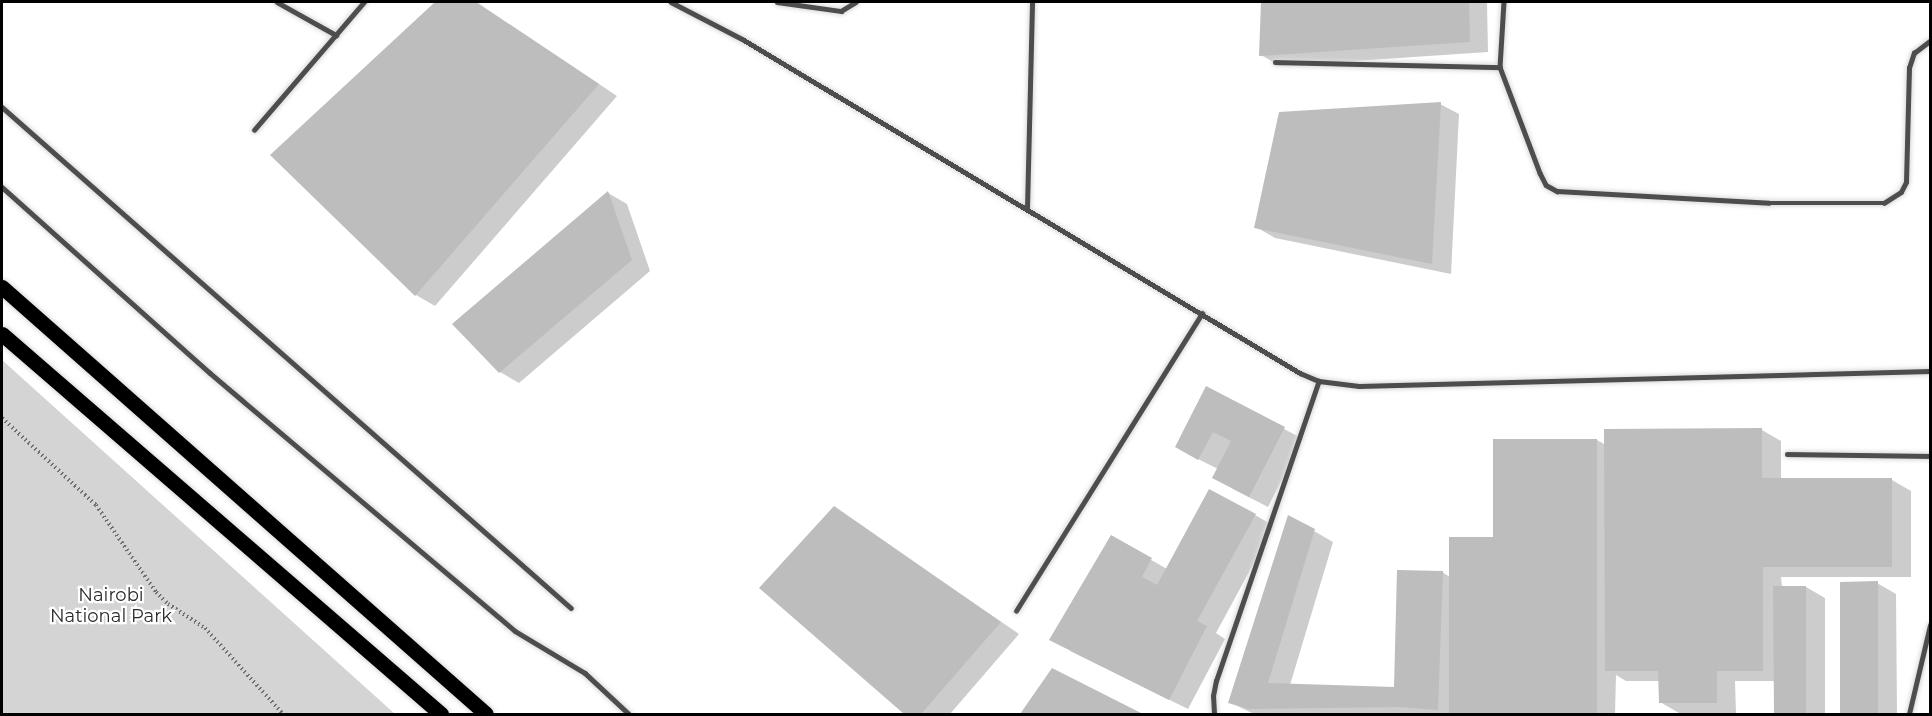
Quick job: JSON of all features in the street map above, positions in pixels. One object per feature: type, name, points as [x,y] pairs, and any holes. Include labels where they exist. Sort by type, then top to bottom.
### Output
[{"type":"main road","points":[[2,288],[486,714]]},
{"type":"main road","points":[[2,334],[441,714]]},
{"type":"lane","points":[[277,2],[336,35]]},
{"type":"lane","points":[[254,130],[364,2]]},
{"type":"lane","points":[[671,2],[744,40],[1300,373],[1320,381],[1359,386],[1930,371]]},
{"type":"lane","points":[[777,2],[841,11],[856,2]]},
{"type":"lane","points":[[1027,209],[1032,2]]},
{"type":"lane","points":[[1504,2],[1500,67],[1540,173],[1546,185],[1557,191],[1769,203],[1884,203],[1901,192],[1906,182],[1909,68],[1914,53],[1930,41]]},
{"type":"lane","points":[[1275,62],[1500,67]]},
{"type":"lane","points":[[2,107],[571,608]]},
{"type":"lane","points":[[2,187],[219,380],[515,631],[585,674],[629,714]]},
{"type":"lane","points":[[1016,611],[1202,313]]},
{"type":"lane","points":[[1214,714],[1212,696],[1216,681],[1320,381]]},
{"type":"lane","points":[[1787,454],[1930,456]]},
{"type":"lane","points":[[1909,714],[1930,625]]},
{"type":"path","points":[[2,418],[96,505],[156,592],[168,604],[205,628],[284,714]]},
{"type":"green space","name":"Nairobi National Park","points":[[2,360],[395,714],[2,714]]},
{"type":"building","points":[[435,2],[476,2],[599,84],[415,296],[270,155]]},
{"type":"building","points":[[1261,2],[1469,2],[1470,42],[1259,56]]},
{"type":"building","points":[[1441,102],[1432,264],[1254,228],[1279,112]]},
{"type":"building","points":[[608,191],[632,260],[499,373],[452,324]]},
{"type":"building","points":[[1206,386],[1285,427],[1249,497],[1212,478],[1231,441],[1213,432],[1198,460],[1175,447]]},
{"type":"building","points":[[1762,428],[1762,478],[1892,478],[1892,567],[1763,567],[1763,671],[1717,671],[1717,703],[1659,703],[1658,671],[1605,671],[1604,429]]},
{"type":"building","points":[[1493,439],[1597,439],[1597,714],[1449,714],[1449,537],[1493,537]]},
{"type":"building","points":[[1209,489],[1256,514],[1197,621],[1207,626],[1169,700],[1049,640],[1111,535],[1152,558],[1142,577],[1157,585]]},
{"type":"building","points":[[834,506],[1001,622],[921,714],[904,714],[759,588]]},
{"type":"building","points":[[1288,515],[1315,529],[1268,683],[1394,687],[1397,570],[1443,571],[1438,710],[1398,707],[1249,709],[1228,703]]},
{"type":"building","points":[[1878,581],[1878,714],[1840,714],[1840,582]]},
{"type":"building","points":[[1773,586],[1806,586],[1806,714],[1774,714]]},
{"type":"building","points":[[1052,668],[1143,714],[1020,714]]}]
